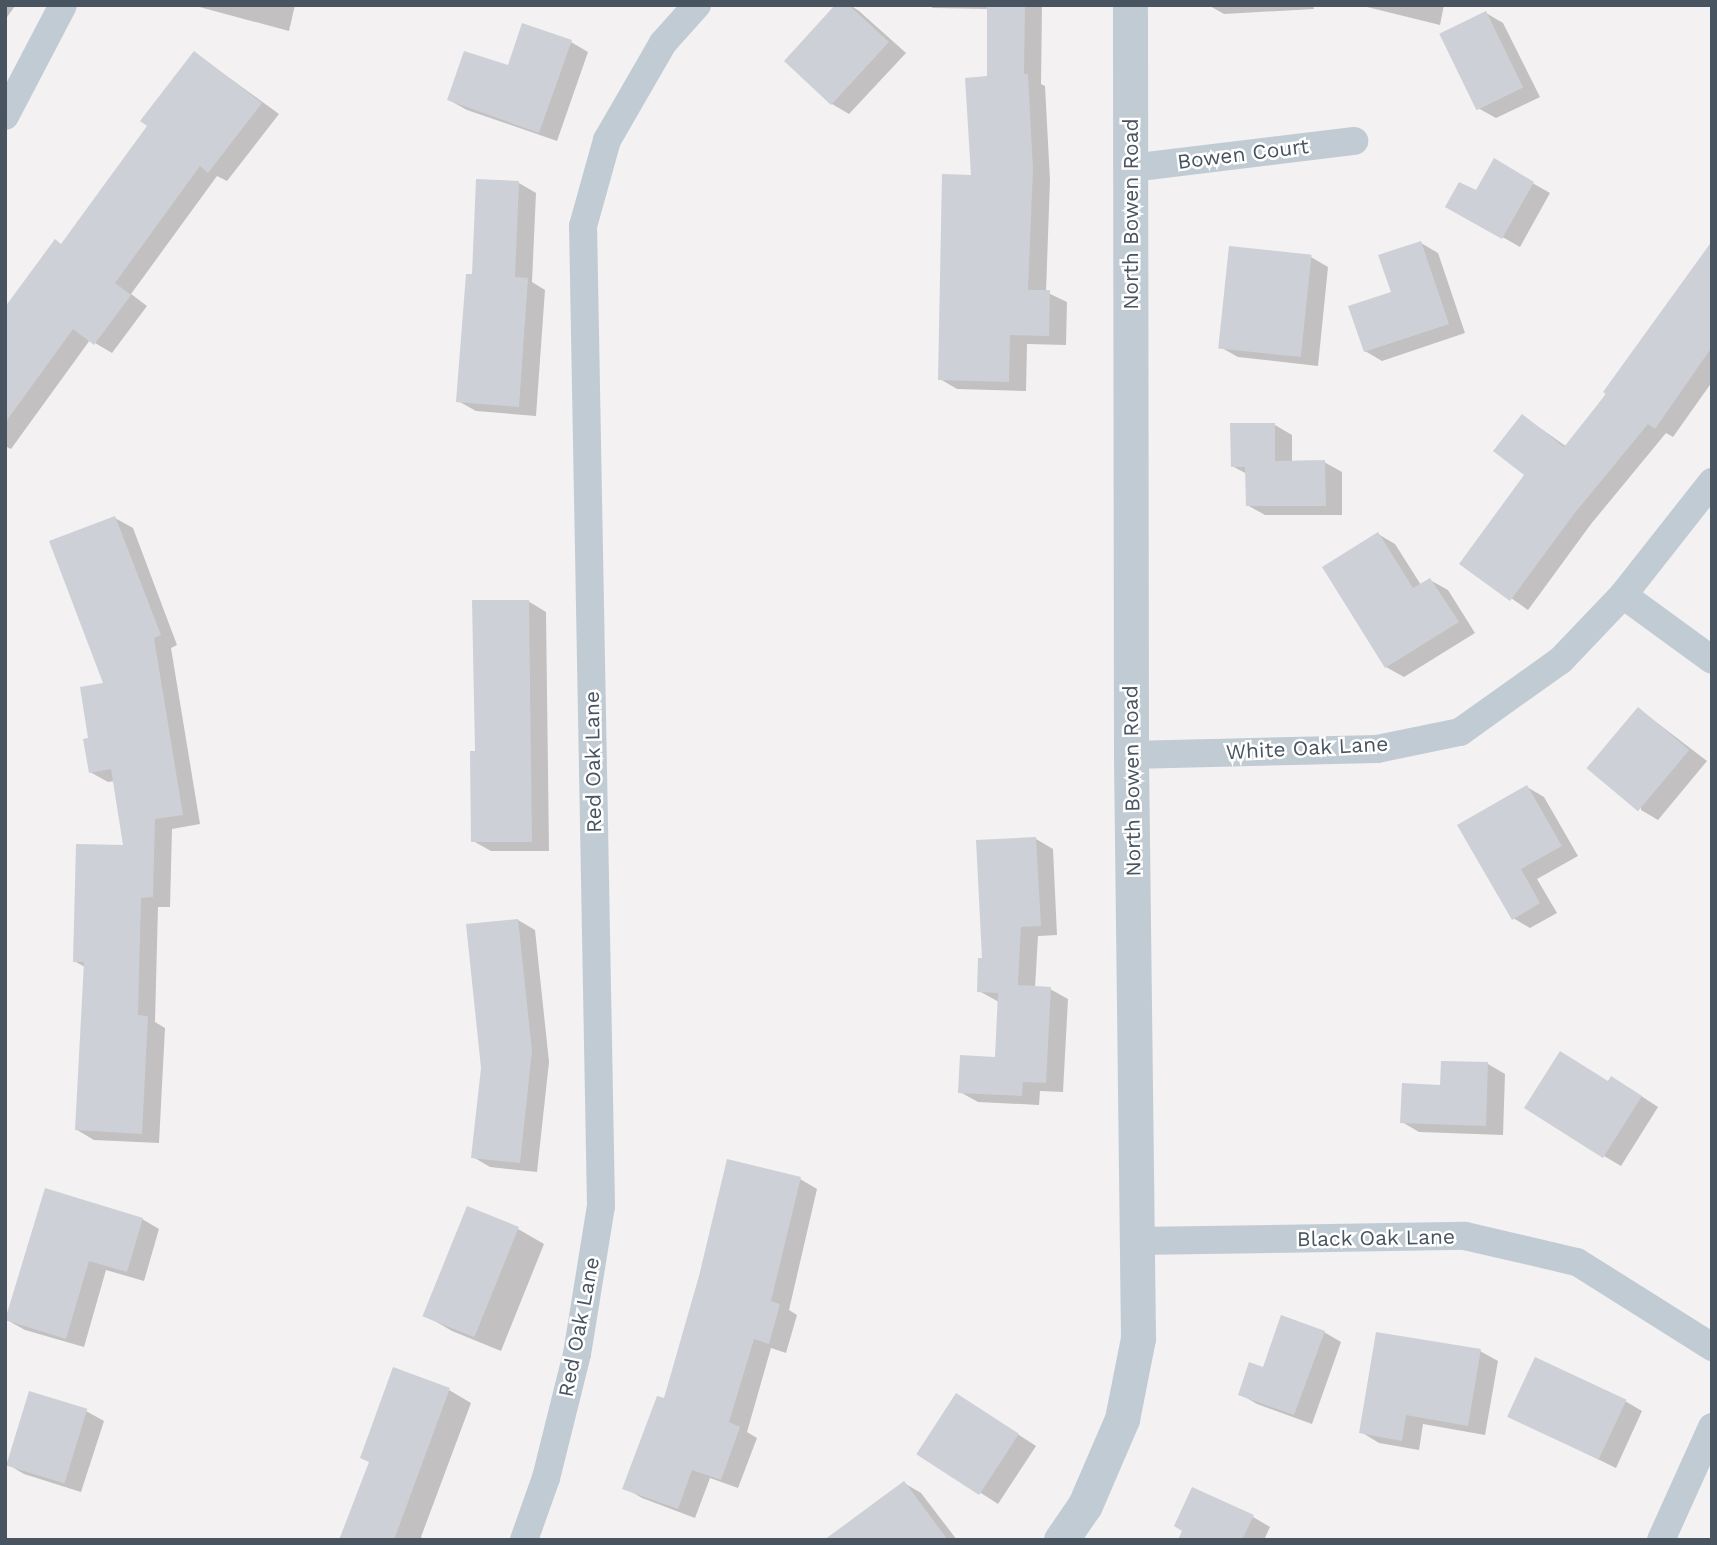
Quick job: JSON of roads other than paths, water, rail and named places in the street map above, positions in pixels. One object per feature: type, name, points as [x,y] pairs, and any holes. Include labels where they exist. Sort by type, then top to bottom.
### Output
[{"type":"street","points":[[5,116],[63,5]]},
{"type":"street","name":"Red Oak Lane","points":[[524,1540],[546,1478],[577,1354],[601,1206],[583,226],[607,140],[663,43],[697,5]]},
{"type":"street","name":"North Bowen Road","points":[[1061,1540],[1085,1505],[1122,1419],[1138,1338],[1131,755],[1130,5]]},
{"type":"street","name":"Bowen Court","points":[[1131,168],[1354,141]]},
{"type":"street","name":"White Oak Lane","points":[[1131,755],[1377,749],[1460,732],[1561,660],[1623,595],[1712,482]]},
{"type":"street","points":[[1623,595],[1712,660]]},
{"type":"street","name":"Black Oak Lane","points":[[1138,1241],[1465,1236],[1577,1262],[1712,1348]]},
{"type":"street","points":[[1661,1540],[1712,1427]]}]
